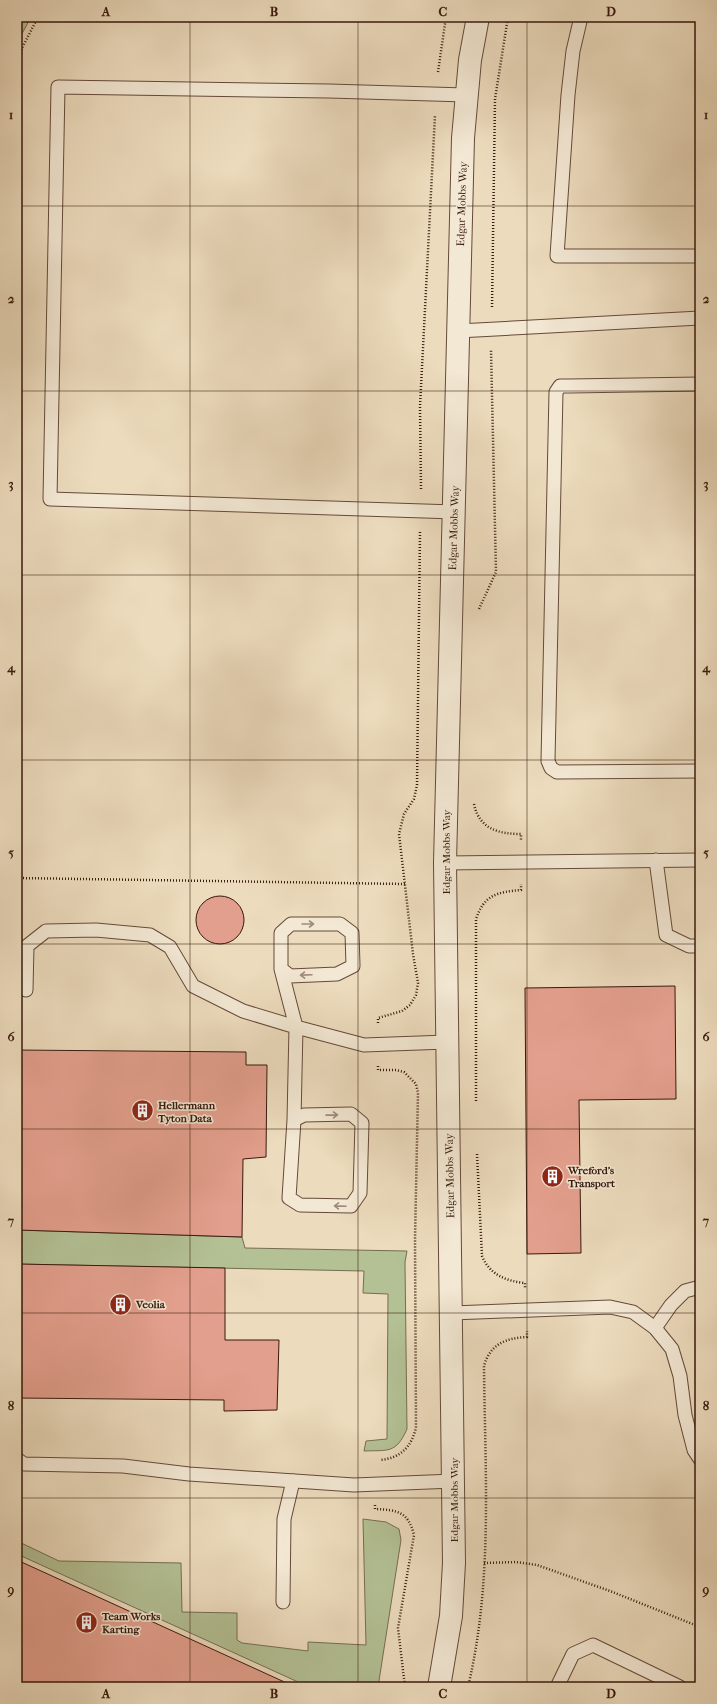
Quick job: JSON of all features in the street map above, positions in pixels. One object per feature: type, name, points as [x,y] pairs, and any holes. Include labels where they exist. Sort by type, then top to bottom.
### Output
[{"type":"street","name":"Edgar Mobbs Way","points":[[439,1687],[451,1616],[454,1563],[452,1313],[445,863],[455,512],[458,331],[466,95],[470,60],[478,17]]},
{"type":"lane","points":[[581,17],[573,51],[568,95],[557,256],[700,256]]},
{"type":"lane","points":[[455,512],[50,499],[58,87],[329,90],[466,95]]},
{"type":"lane","points":[[458,331],[700,318]]},
{"type":"lane","points":[[700,384],[560,386],[556,392],[548,761],[551,768],[557,772],[700,772]]},
{"type":"lane","points":[[656,860],[666,935],[690,946],[700,946]]},
{"type":"lane","points":[[445,863],[700,860]]},
{"type":"lane","points":[[281,969],[290,976],[337,974],[353,966],[352,933],[340,924],[291,924],[281,933],[281,969],[296,1027],[294,1120],[289,1198],[300,1205],[351,1206],[360,1193],[362,1123],[351,1114],[304,1115],[294,1120]]},
{"type":"lane","points":[[26,990],[26,946],[46,931],[96,930],[150,935],[170,946],[193,986],[243,1011],[364,1045],[448,1042]]},
{"type":"lane","points":[[655,1328],[670,1305],[685,1291],[700,1287]]},
{"type":"lane","points":[[452,1313],[610,1306],[633,1312],[655,1328],[672,1349],[680,1376],[685,1416],[694,1450],[700,1459]]},
{"type":"lane","points":[[17,1459],[24,1464],[123,1466],[190,1474],[354,1485],[454,1481]]},
{"type":"lane","points":[[283,1602],[284,1519],[293,1481]]},
{"type":"lane","points":[[557,1687],[573,1654],[593,1645],[680,1687]]},
{"type":"path","points":[[17,83],[22,48],[38,17]]},
{"type":"path","points":[[439,65],[446,17]]},
{"type":"path","points":[[492,294],[495,99],[508,17]]},
{"type":"path","points":[[421,475],[420,406],[434,128]]},
{"type":"path","points":[[478,610],[496,572],[491,365]]},
{"type":"path","points":[[378,1018],[402,1011],[410,1005],[416,995],[418,983],[399,834],[404,814],[414,800],[417,785],[419,537]]},
{"type":"path","points":[[474,796],[476,811],[486,826],[498,832],[521,834]]},
{"type":"path","points":[[17,878],[405,884]]},
{"type":"path","points":[[476,1106],[476,920],[480,908],[491,896],[503,892],[521,890]]},
{"type":"path","points":[[374,1461],[397,1456],[407,1449],[413,1440],[416,1428],[415,1239],[419,1106],[416,1084],[411,1077],[396,1070],[378,1070]]},
{"type":"path","points":[[477,1153],[482,1256],[491,1270],[498,1276],[511,1281],[525,1283]]},
{"type":"path","points":[[468,1687],[478,1632],[485,1563],[484,1366],[487,1356],[502,1341],[512,1338],[527,1337]]},
{"type":"path","points":[[375,1509],[399,1512],[406,1517],[411,1524],[414,1535],[398,1628],[405,1687]]},
{"type":"path","points":[[454,1563],[516,1562],[537,1565],[610,1591],[700,1628]]},
{"type":"green space","points":[[17,17],[31,17],[17,43]]},
{"type":"green space","points":[[17,1230],[242,1237],[245,1248],[407,1251],[405,1262],[407,1429],[403,1437],[395,1447],[390,1449],[364,1451],[366,1441],[387,1439],[388,1294],[363,1293],[364,1271],[17,1264]]},
{"type":"green space","points":[[363,1519],[386,1522],[399,1529],[401,1540],[378,1687],[309,1687],[17,1554],[17,1541],[59,1561],[181,1563],[182,1612],[237,1613],[237,1640],[242,1643],[308,1651],[308,1642],[366,1645]]},
{"type":"building","points":[[220,896],[229,898],[237,903],[242,911],[244,920],[242,929],[237,937],[229,942],[220,944],[211,942],[203,937],[198,929],[196,920],[198,911],[203,903],[211,898]]},
{"type":"building","name":"Wreford's Transport","points":[[675,986],[676,1099],[579,1100],[581,1253],[527,1254],[525,988]]},
{"type":"building","name":"Hellermann Tyton Data","points":[[17,1050],[246,1052],[246,1065],[267,1065],[266,1157],[243,1159],[242,1237],[17,1230]]},
{"type":"building","name":"Veolia","points":[[17,1264],[225,1268],[225,1340],[279,1340],[277,1410],[224,1411],[224,1400],[17,1398]]},
{"type":"building","name":"Team Works Karting","points":[[17,1560],[291,1685],[290,1687],[17,1687]]},
{"type":"place","name":"Hellermann Tyton Data","points":[[142,1111]]},
{"type":"place","name":"Wreford's Transport","points":[[553,1176]]},
{"type":"place","name":"Veolia","points":[[121,1304]]},
{"type":"place","name":"Team Works Karting","points":[[86,1622]]}]
